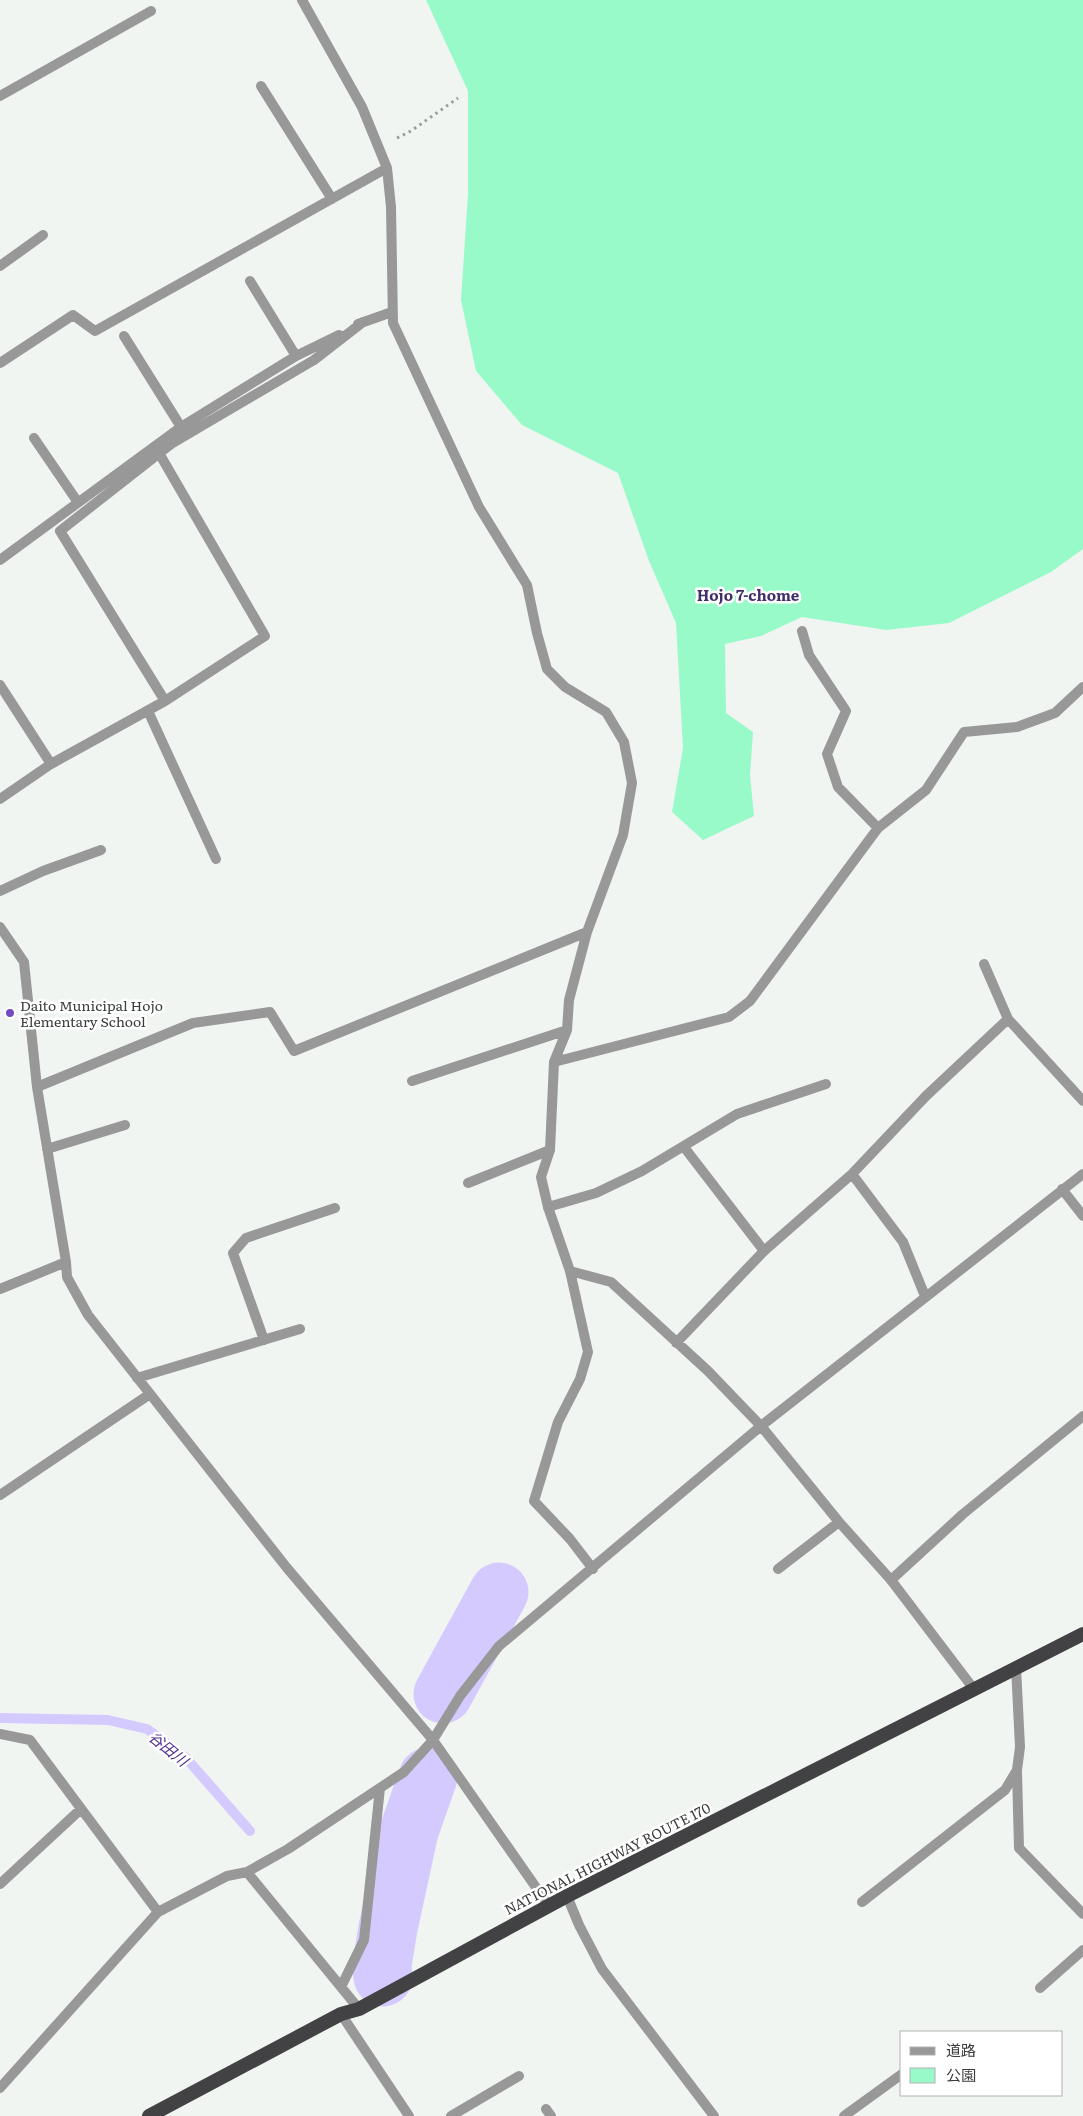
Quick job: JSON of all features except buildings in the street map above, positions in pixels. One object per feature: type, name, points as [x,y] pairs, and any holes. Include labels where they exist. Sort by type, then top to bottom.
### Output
[{"type":"highway","name":"NATIONAL HIGHWAY ROUTE 170","points":[[149,2116],[341,2014],[359,2009],[567,1896],[973,1688],[1083,1634]]},
{"type":"street","points":[[302,0],[362,107],[387,168],[391,207],[393,323],[479,507],[527,585],[536,634],[547,669],[565,687],[606,712],[624,742],[632,783],[623,835],[587,932],[569,1000],[567,1030],[554,1062],[550,1150],[541,1177],[548,1207],[570,1271],[588,1352],[580,1379],[558,1422],[534,1501],[570,1539],[593,1568]]},
{"type":"street","points":[[0,96],[151,11]]},
{"type":"street","points":[[261,86],[332,199]]},
{"type":"street","points":[[0,363],[73,315],[95,331],[387,168]]},
{"type":"street","points":[[0,266],[43,235]]},
{"type":"street","points":[[250,281],[296,356]]},
{"type":"street","points":[[0,560],[77,501],[181,427],[296,356],[362,322],[392,312]]},
{"type":"street","points":[[165,701],[60,531],[171,444],[314,360],[362,322]]},
{"type":"street","points":[[124,336],[181,427]]},
{"type":"street","points":[[34,438],[77,501]]},
{"type":"street","points":[[0,798],[51,764],[165,701],[265,636],[159,453]]},
{"type":"street","points":[[802,631],[809,655],[846,711],[827,754],[838,787],[878,828]]},
{"type":"street","points":[[0,685],[51,764]]},
{"type":"street","points":[[554,1062],[729,1018],[750,1001],[878,828],[926,790],[964,732],[1017,728],[1055,713],[1083,686]]},
{"type":"street","points":[[148,711],[216,859]]},
{"type":"street","points":[[0,891],[43,871],[101,850]]},
{"type":"street","points":[[0,926],[24,962],[37,1087],[67,1277],[88,1315],[287,1568],[432,1740],[549,1906]]},
{"type":"street","points":[[37,1087],[193,1023],[270,1012],[294,1051],[587,932]]},
{"type":"street","points":[[984,964],[1008,1019],[1083,1101]]},
{"type":"street","points":[[676,1343],[764,1251],[852,1174],[926,1096],[1008,1019]]},
{"type":"street","points":[[412,1081],[567,1030]]},
{"type":"street","points":[[548,1207],[596,1193],[642,1171],[737,1114],[826,1084]]},
{"type":"street","points":[[47,1149],[125,1125]]},
{"type":"street","points":[[684,1147],[764,1251]]},
{"type":"street","points":[[468,1183],[550,1150]]},
{"type":"street","points":[[852,1174],[903,1242],[925,1296]]},
{"type":"street","points":[[0,2088],[158,1912],[227,1876],[247,1872],[288,1849],[404,1772],[432,1740],[460,1696],[499,1646],[761,1426],[1083,1174]]},
{"type":"street","points":[[1062,1189],[1083,1216]]},
{"type":"street","points":[[264,1340],[233,1253],[246,1238],[335,1208]]},
{"type":"street","points":[[0,1289],[66,1262]]},
{"type":"street","points":[[570,1271],[611,1282],[676,1343],[708,1370],[761,1426],[839,1522],[891,1580],[973,1688]]},
{"type":"street","points":[[137,1378],[300,1329]]},
{"type":"street","points":[[0,1495],[150,1394]]},
{"type":"street","points":[[891,1580],[963,1514],[1083,1416]]},
{"type":"street","points":[[778,1569],[839,1522]]},
{"type":"street","points":[[1016,1667],[1020,1747],[1017,1770],[1019,1848],[1083,1914]]},
{"type":"street","points":[[0,1734],[30,1740],[158,1912]]},
{"type":"street","points":[[862,1902],[1005,1790],[1017,1770]]},
{"type":"street","points":[[341,1987],[364,1940],[380,1788]]},
{"type":"street","points":[[0,1884],[81,1809]]},
{"type":"street","points":[[247,1872],[359,2009]]},
{"type":"street","points":[[567,1896],[579,1925],[602,1969],[714,2116]]},
{"type":"street","points":[[1040,1988],[1083,1950]]},
{"type":"street","points":[[341,2014],[409,2116]]},
{"type":"street","points":[[844,2116],[900,2075]]},
{"type":"street","points":[[451,2116],[519,2076]]},
{"type":"path","points":[[378,146],[412,131],[458,98]]},
{"type":"green space","points":[[426,0],[1083,0],[1083,549],[1051,572],[949,623],[886,630],[802,617],[761,636],[725,644],[726,713],[753,732],[750,775],[754,816],[703,840],[672,812],[683,748],[676,623],[649,561],[618,473],[522,425],[476,371],[461,300],[468,194],[468,91]]},
{"type":"waterway","name":"谷田川","points":[[443,1694],[499,1592]]},
{"type":"waterway","name":"谷田川","points":[[0,1718],[108,1720],[147,1729],[186,1758],[250,1831]]},
{"type":"waterway","name":"谷田川","points":[[383,1977],[382,1965],[388,1928],[409,1831],[428,1777]]},
{"type":"place","name":"Daito Municipal Hojo Elementary School","points":[[10,1013]]},
{"type":"district","name":"Hojo 7-chome","points":[[748,594]]}]
